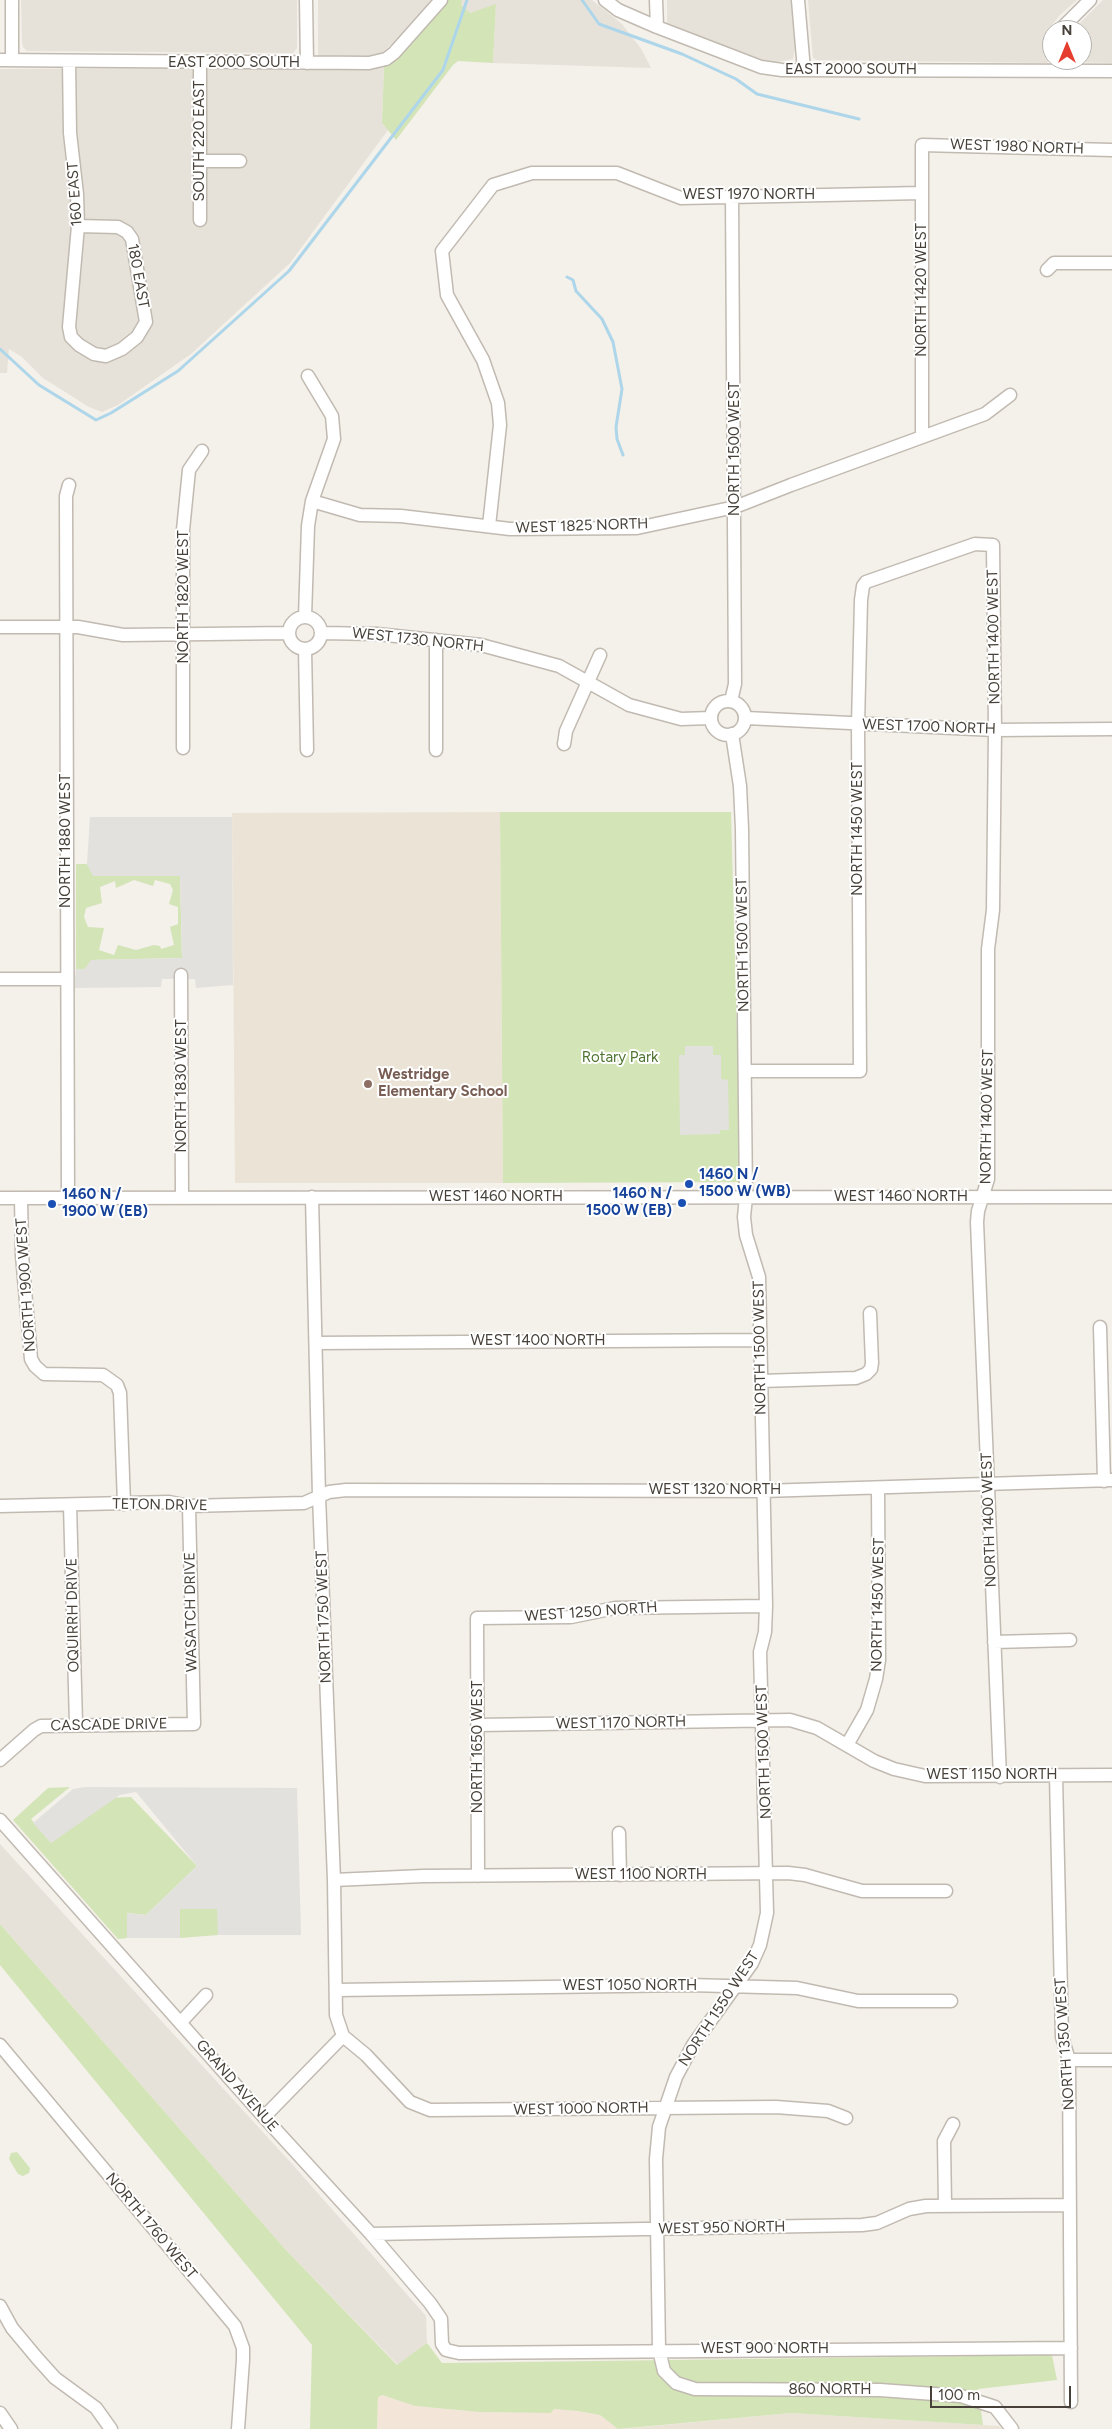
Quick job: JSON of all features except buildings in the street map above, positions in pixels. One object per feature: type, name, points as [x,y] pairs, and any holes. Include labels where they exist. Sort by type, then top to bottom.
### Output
[{"type":"street","points":[[6,60],[12,0]]},
{"type":"street","points":[[306,0],[307,63]]},
{"type":"street","name":"EAST 2000 SOUTH","points":[[6,60],[370,63],[386,59],[405,43],[441,0]]},
{"type":"street","name":"EAST 2000 SOUTH","points":[[605,0],[618,10],[657,27],[761,67],[782,70],[804,70],[1042,66]]},
{"type":"street","points":[[656,0],[657,27]]},
{"type":"street","points":[[798,0],[804,70]]},
{"type":"street","points":[[1070,20],[1090,0]]},
{"type":"street","name":"160 EAST","points":[[69,61],[70,133],[77,194],[78,226],[69,327],[71,337],[79,345],[94,354],[106,356],[122,349],[138,337],[146,322]]},
{"type":"street","name":"SOUTH 220 EAST","points":[[200,62],[200,220]]},
{"type":"street","name":"EAST 2000 SOUTH","points":[[1092,69],[1112,71]]},
{"type":"street","name":"WEST 1980 NORTH","points":[[922,145],[1112,150]]},
{"type":"street","name":"NORTH 1420 WEST","points":[[922,145],[922,436]]},
{"type":"street","points":[[200,161],[240,161]]},
{"type":"street","name":"WEST 1970 NORTH","points":[[489,526],[500,425],[498,403],[483,360],[447,295],[442,251],[494,185],[532,173],[617,173],[681,198],[921,193]]},
{"type":"street","name":"NORTH 1500 WEST","points":[[731,701],[735,684],[732,196]]},
{"type":"street","name":"180 EAST","points":[[78,226],[118,227],[127,232],[132,239],[146,322]]},
{"type":"street","points":[[1047,270],[1054,263],[1112,263]]},
{"type":"street","points":[[305,617],[308,526],[312,501],[334,439],[332,416],[308,376]]},
{"type":"street","name":"WEST 1825 NORTH","points":[[312,501],[360,515],[401,516],[510,529],[637,528],[735,508],[922,436],[985,414],[1010,396]]},
{"type":"street","name":"NORTH 1820 WEST","points":[[183,748],[184,530],[189,470],[202,451]]},
{"type":"street","name":"NORTH 1880 WEST","points":[[68,1197],[65,979],[66,496],[69,485]]},
{"type":"street","name":"NORTH 1400 WEST","points":[[863,586],[866,582],[975,544],[993,545],[995,730],[993,910],[988,949],[988,1179],[984,1197],[978,1211],[977,1222],[1000,1777]]},
{"type":"street","name":"NORTH 1450 WEST","points":[[745,1072],[860,1071],[858,725],[863,586]]},
{"type":"street","points":[[305,617],[316,622],[321,633],[316,644],[305,649],[293,644],[289,633],[294,622],[305,617]]},
{"type":"street","points":[[0,627],[90,628],[123,635],[289,633]]},
{"type":"street","name":"WEST 1730 NORTH","points":[[321,633],[377,634],[481,645],[558,666],[629,705],[681,719],[711,718]]},
{"type":"street","points":[[436,640],[436,750]]},
{"type":"street","points":[[305,649],[307,750]]},
{"type":"street","points":[[564,744],[566,730],[600,655]]},
{"type":"street","points":[[725,701],[731,701],[741,707],[746,718],[742,728],[732,734],[720,733],[711,718],[715,707],[725,701]]},
{"type":"street","name":"WEST 1700 NORTH","points":[[746,718],[858,725],[995,730],[1112,729]]},
{"type":"street","name":"NORTH 1500 WEST","points":[[732,734],[740,786],[742,829],[746,1235],[758,1277],[760,1340],[766,1606],[765,1632],[760,1652],[764,1721],[767,1874]]},
{"type":"street","name":"NORTH 1830 WEST","points":[[181,975],[182,1197]]},
{"type":"street","points":[[0,979],[65,979]]},
{"type":"street","name":"NORTH 1750 WEST","points":[[312,1197],[320,1496],[334,1880],[336,2015],[342,2036]]},
{"type":"street","name":"WEST 1460 NORTH","points":[[0,1198],[1112,1197]]},
{"type":"street","name":"NORTH 1900 WEST","points":[[21,1198],[22,1255],[31,1359],[38,1370],[49,1375],[103,1376],[113,1380],[120,1393],[124,1504]]},
{"type":"street","points":[[761,1381],[856,1378],[866,1374],[871,1369],[872,1363],[870,1313]]},
{"type":"street","points":[[1100,1328],[1108,1481]]},
{"type":"street","name":"WEST 1400 NORTH","points":[[316,1343],[760,1340]]},
{"type":"street","name":"WEST 1320 NORTH","points":[[320,1496],[329,1492],[346,1490],[763,1491],[1108,1481]]},
{"type":"street","name":"NORTH 1450 WEST","points":[[847,1745],[867,1710],[876,1679],[879,1660],[878,1488]]},
{"type":"street","name":"TETON DRIVE","points":[[0,1506],[169,1502],[188,1506],[304,1503],[320,1496]]},
{"type":"street","name":"OQUIRRH DRIVE","points":[[70,1505],[76,1724]]},
{"type":"street","name":"WASATCH DRIVE","points":[[188,1506],[194,1717]]},
{"type":"street","name":"WEST 1250 NORTH","points":[[477,1618],[571,1617],[615,1608],[766,1606]]},
{"type":"street","name":"NORTH 1650 WEST","points":[[477,1618],[478,1876]]},
{"type":"street","points":[[994,1642],[1070,1640]]},
{"type":"street","name":"CASCADE DRIVE","points":[[0,1760],[37,1727],[76,1724],[194,1724],[194,1717]]},
{"type":"street","name":"WEST 1150 NORTH","points":[[764,1721],[804,1722],[874,1761],[908,1773],[936,1777],[1112,1775]]},
{"type":"street","name":"WEST 1170 NORTH","points":[[478,1725],[764,1721]]},
{"type":"street","name":"NORTH 1350 WEST","points":[[1056,1776],[1062,2037],[1069,2060],[1071,2402]]},
{"type":"street","name":"GRAND AVENUE","points":[[0,1820],[264,2117],[371,2234],[441,2319],[443,2347],[449,2352],[459,2352]]},
{"type":"street","points":[[620,1833],[620,1875]]},
{"type":"street","name":"WEST 1100 NORTH","points":[[334,1880],[478,1876],[767,1874],[805,1875],[862,1891],[946,1891]]},
{"type":"street","name":"NORTH 1550 WEST","points":[[659,2350],[656,2159],[659,2127],[676,2077],[693,2045],[752,1962],[762,1937],[767,1913],[767,1874]]},
{"type":"street","name":"WEST 1050 NORTH","points":[[336,1990],[690,1985],[796,1988],[852,2000],[951,2001]]},
{"type":"street","points":[[181,2022],[206,1995]]},
{"type":"street","points":[[264,2117],[342,2036]]},
{"type":"street","name":"WEST 1000 NORTH","points":[[342,2036],[366,2055],[410,2102],[430,2110],[791,2108],[828,2111],[846,2118]]},
{"type":"street","name":"NORTH 1760 WEST","points":[[0,2045],[235,2326],[241,2342],[243,2360],[238,2429]]},
{"type":"street","points":[[1069,2060],[1112,2060]]},
{"type":"street","points":[[946,2206],[944,2141],[952,2124]]},
{"type":"street","name":"WEST 950 NORTH","points":[[371,2234],[862,2225],[877,2223],[909,2209],[926,2206],[1070,2205]]},
{"type":"street","points":[[0,2306],[12,2328],[55,2378],[96,2408],[111,2429]]},
{"type":"street","name":"WEST 900 NORTH","points":[[459,2352],[1071,2348]]},
{"type":"street","name":"860 NORTH","points":[[659,2350],[664,2371],[676,2383],[695,2389],[880,2390],[961,2396],[995,2407],[1012,2429]]},
{"type":"street","points":[[0,2413],[11,2429]]},
{"type":"shaded area","points":[[21,0],[297,0],[297,48],[293,53],[27,51],[23,47],[22,42]]},
{"type":"shaded area","points":[[318,0],[431,0],[408,30],[378,56],[318,56]]},
{"type":"shaded area","points":[[462,0],[592,0],[622,24],[642,50],[651,68],[493,63],[496,5],[469,13],[461,5]]},
{"type":"shaded area","points":[[667,0],[791,0],[795,47],[793,59],[772,63],[667,25]]},
{"type":"shaded area","points":[[808,0],[1077,0],[1056,20],[1042,20],[1042,63],[817,60],[813,58]]},
{"type":"shaded area","points":[[1103,0],[1112,0],[1112,63],[1092,63],[1092,20],[1083,20]]},
{"type":"shaded area","points":[[384,67],[382,123],[388,130],[290,263],[191,354],[118,405],[102,412],[89,407],[43,378],[22,357],[9,349],[7,373],[0,373],[0,69]]},
{"type":"shaded area","name":"Westridge Elementary School","points":[[500,812],[503,1183],[235,1183],[232,813]]},
{"type":"shaded area","points":[[90,817],[232,817],[233,985],[196,988],[195,979],[162,979],[161,987],[74,988],[76,969],[85,969],[91,960],[182,958],[180,876],[93,876],[87,864]]},
{"type":"shaded area","points":[[685,1046],[713,1046],[713,1055],[721,1055],[721,1079],[728,1080],[729,1130],[720,1130],[720,1134],[680,1135],[679,1055],[685,1055]]},
{"type":"shaded area","points":[[85,1787],[297,1788],[301,1935],[218,1935],[217,1909],[180,1909],[180,1938],[127,1938],[127,1913],[146,1915],[197,1866],[136,1792],[120,1795],[51,1843],[33,1823],[73,1789]]},
{"type":"shaded area","points":[[0,1844],[292,2164],[426,2316],[427,2343],[398,2365],[285,2249],[0,1924]]},
{"type":"shaded area","points":[[382,2395],[415,2406],[479,2412],[551,2413],[554,2409],[578,2411],[600,2415],[618,2429],[377,2429],[378,2396]]},
{"type":"shaded area","points":[[791,2413],[999,2426],[1001,2429],[623,2429]]},
{"type":"green space","points":[[448,0],[462,0],[461,5],[470,13],[496,4],[493,63],[458,61],[396,140],[382,123],[384,67]]},
{"type":"green space","name":"Rotary Park","points":[[500,812],[731,812],[741,1182],[503,1183]]},
{"type":"green space","points":[[76,864],[87,864],[94,876],[180,876],[182,958],[92,960],[85,969],[76,969]],"holes":[[[134,880],[153,886],[155,880],[170,884],[173,890],[169,904],[178,907],[178,924],[170,927],[174,945],[161,949],[160,946],[154,945],[136,950],[118,945],[114,955],[99,950],[104,928],[88,927],[84,917],[86,908],[102,903],[100,887],[115,881],[116,888]]]},
{"type":"green space","points":[[70,1787],[31,1819],[51,1843],[105,1798],[131,1797],[197,1866],[146,1915],[127,1913],[127,1938],[118,1939],[13,1820],[48,1788]]},
{"type":"green space","points":[[180,1909],[218,1909],[218,1935],[180,1938]]},
{"type":"green space","points":[[0,1924],[285,2249],[397,2365],[427,2343],[442,2363],[1052,2355],[1057,2380],[978,2389],[983,2425],[791,2413],[618,2429],[600,2415],[578,2411],[554,2409],[551,2413],[479,2412],[415,2406],[382,2395],[378,2397],[377,2429],[310,2429],[312,2345],[0,1965]]},
{"type":"green space","points":[[17,2152],[30,2168],[29,2173],[23,2176],[18,2174],[9,2159],[11,2153]]},
{"type":"waterway","points":[[0,349],[39,385],[96,420],[111,413],[178,371],[289,271],[443,70],[467,0]]},
{"type":"waterway","points":[[582,0],[599,24],[682,54],[736,79],[757,94],[859,119]]},
{"type":"waterway","points":[[567,277],[573,280],[576,291],[602,319],[613,342],[622,389],[616,427],[617,439],[623,455]]},
{"type":"place","name":"Westridge Elementary School","points":[[368,1084]]},
{"type":"place","name":"1460 N / 1500 W (WB)","points":[[689,1184]]},
{"type":"place","name":"1460 N / 1500 W (EB)","points":[[682,1203]]},
{"type":"place","name":"1460 N / 1900 W (EB)","points":[[52,1204]]}]
